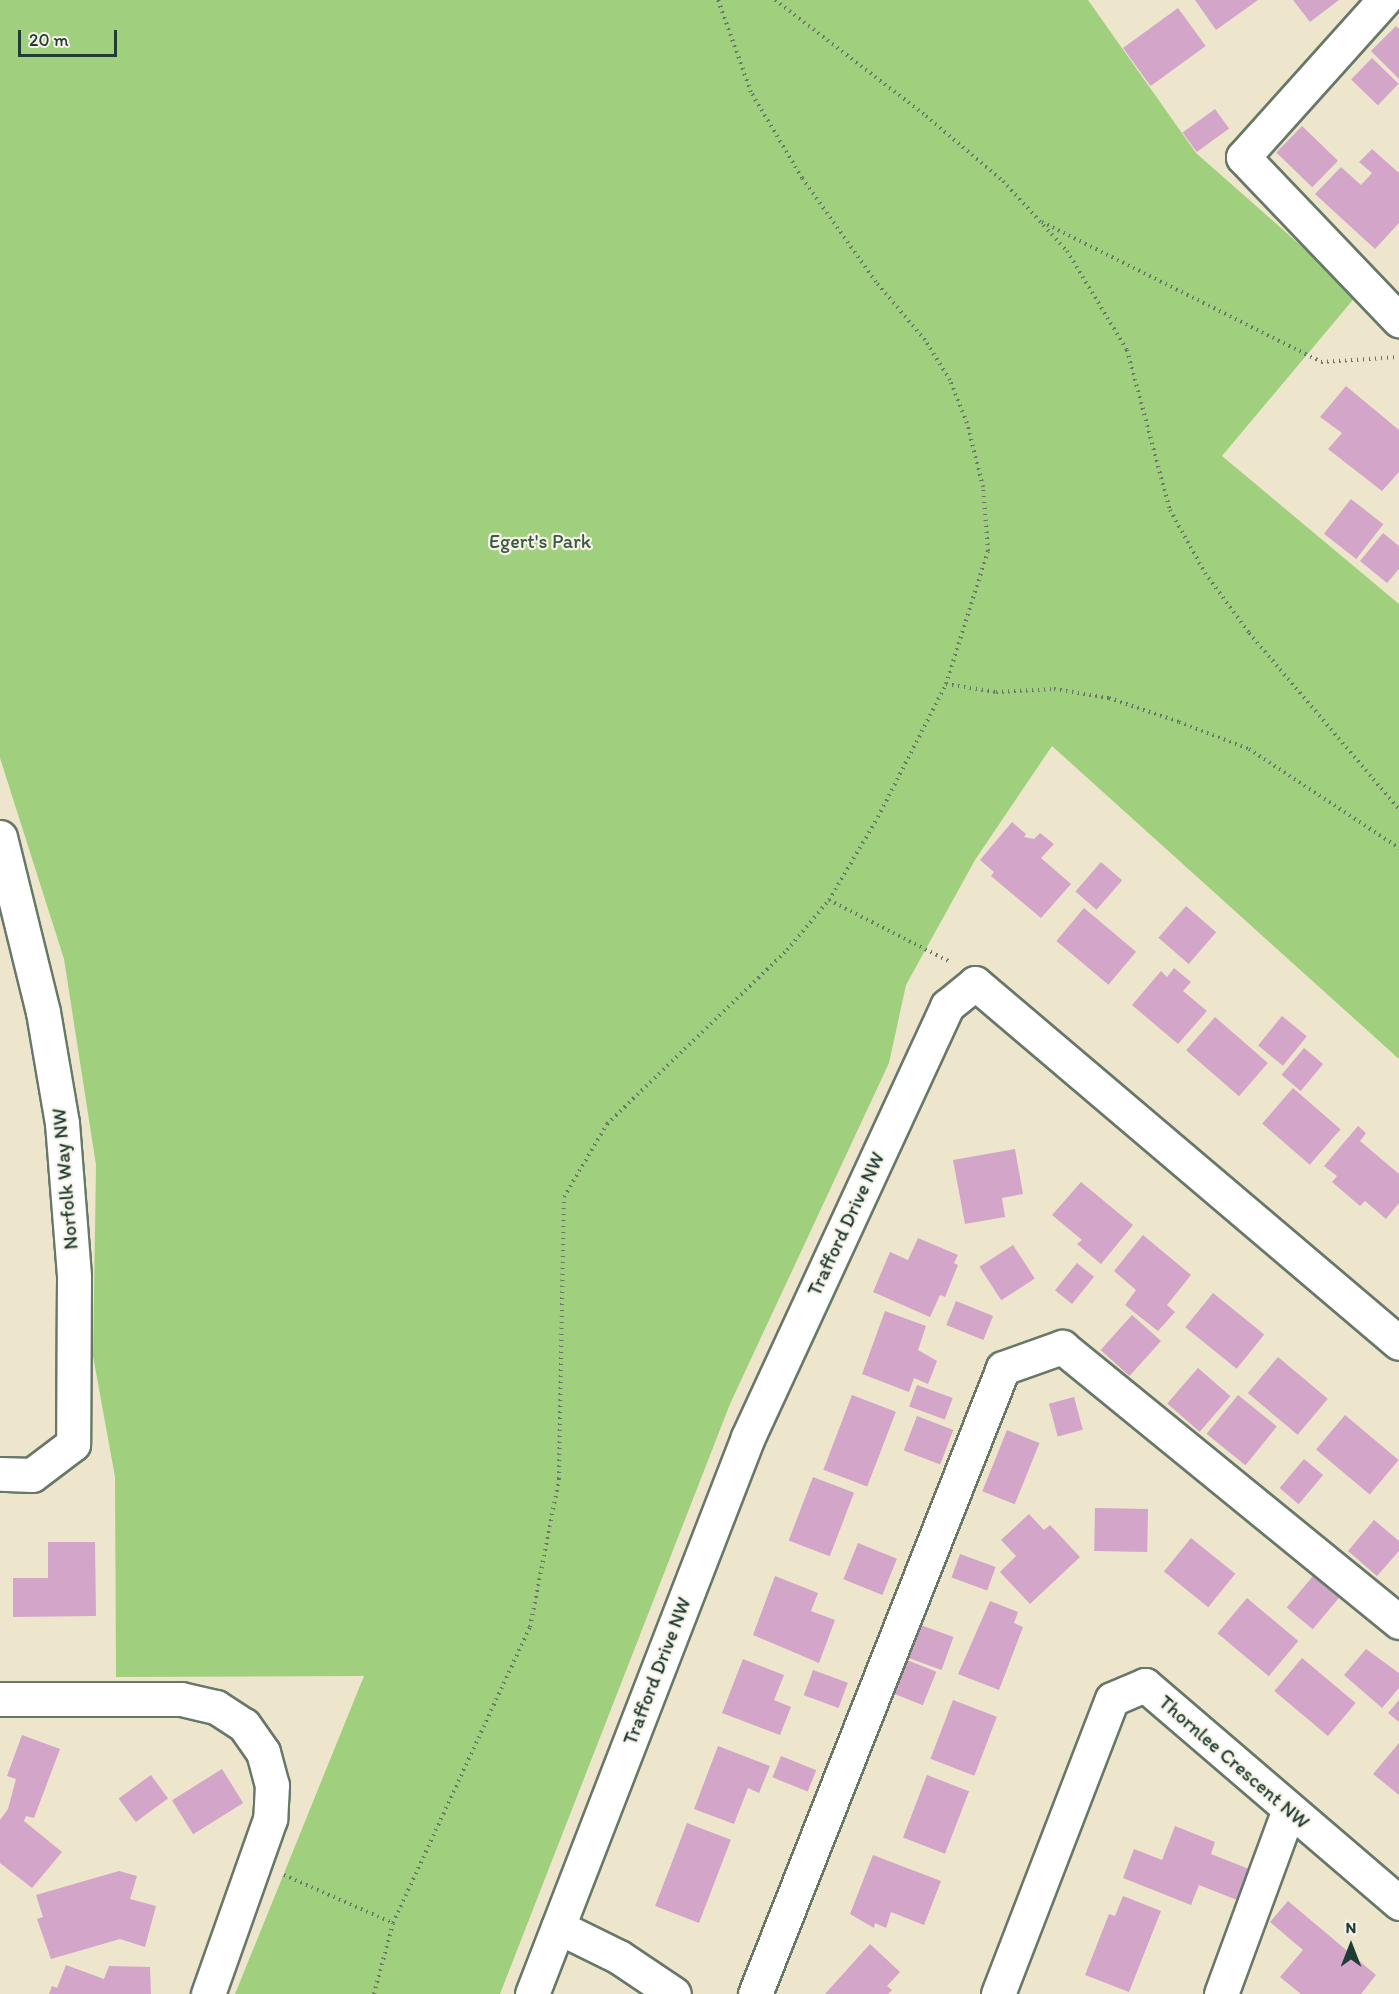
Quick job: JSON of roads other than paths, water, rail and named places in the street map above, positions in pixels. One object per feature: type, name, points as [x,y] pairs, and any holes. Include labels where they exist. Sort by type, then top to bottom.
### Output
[{"type":"street","points":[[1384,0],[1243,157],[1399,320]]},
{"type":"street","name":"Norfolk Way NW","points":[[0,837],[43,1012],[60,1112],[74,1277],[73,1444],[32,1475],[0,1474]]},
{"type":"street","name":"Trafford Drive NW","points":[[532,1994],[748,1437],[947,1006],[975,983],[1399,1343]]},
{"type":"street","points":[[755,1994],[1003,1368],[1062,1347],[1399,1622]]},
{"type":"street","name":"Thornlee Crescent NW","points":[[998,1994],[1112,1699],[1145,1685],[1399,1903]]},
{"type":"street","points":[[0,1699],[181,1699],[216,1707],[244,1725],[263,1752],[272,1785],[270,1819],[208,1994]]},
{"type":"street","points":[[1221,1994],[1289,1809]]},
{"type":"street","points":[[558,1927],[620,1957],[674,1994]]},
{"type":"park label","name":"Egert's Park","points":[[540,541]]}]
